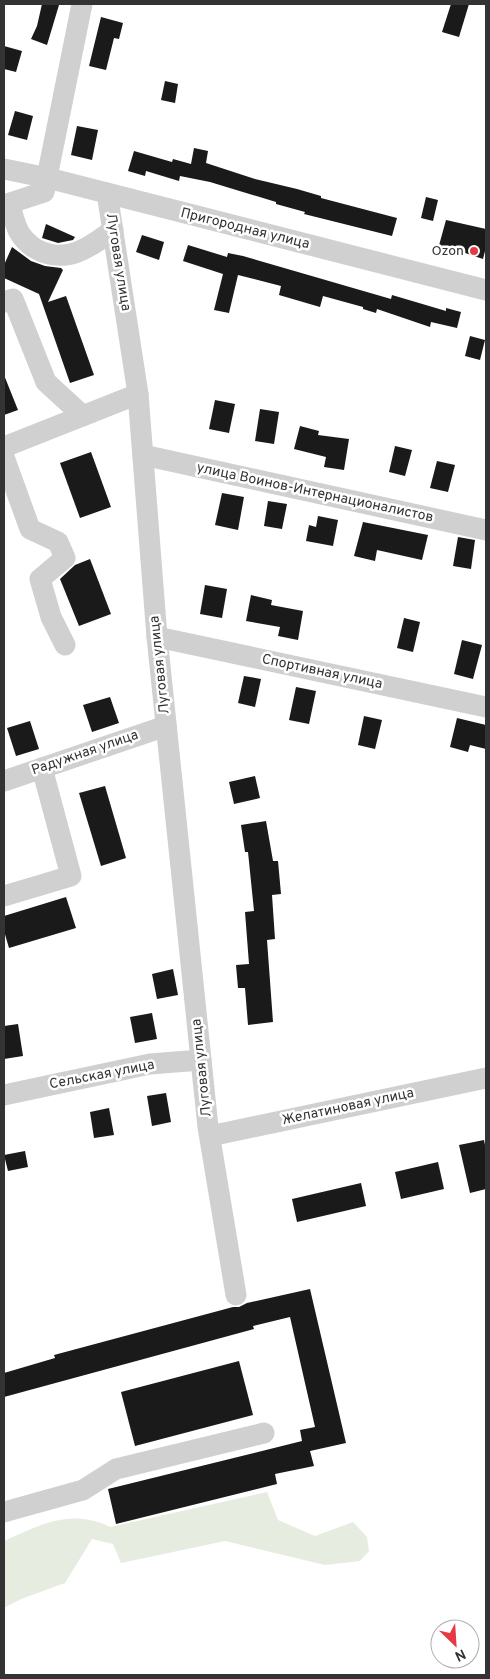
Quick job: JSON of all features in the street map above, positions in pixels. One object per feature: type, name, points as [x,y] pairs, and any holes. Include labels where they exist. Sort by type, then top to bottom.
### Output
[{"type":"street","points":[[82,4],[44,192],[6,205],[18,231],[31,246],[47,255],[63,257],[87,250],[113,230]]},
{"type":"street","name":"Пригородная улица","points":[[4,169],[48,178],[486,290]]},
{"type":"street","name":"Луговая улица","points":[[107,193],[138,394],[157,637],[201,1060],[210,1136],[236,1295]]},
{"type":"street","points":[[4,302],[13,299],[46,382],[83,416]]},
{"type":"street","points":[[4,447],[138,394]]},
{"type":"street","name":"улица Воинов-Интернационалистов","points":[[143,455],[486,530]]},
{"type":"street","points":[[4,457],[30,529],[58,542],[65,558],[40,579],[51,617],[65,645]]},
{"type":"street","name":"Спортивная улица","points":[[157,637],[486,707]]},
{"type":"street","name":"Радужная улица","points":[[4,781],[166,726]]},
{"type":"street","points":[[4,896],[71,876],[42,768]]},
{"type":"street","name":"Сельская улица","points":[[4,1095],[150,1064],[201,1060]]},
{"type":"street","name":"Желатиновая улица","points":[[210,1136],[486,1078]]},
{"type":"street","points":[[4,1512],[83,1490],[116,1469],[264,1433]]},
{"type":"shaded area","points":[[267,1492],[278,1520],[315,1536],[353,1522],[367,1537],[369,1551],[360,1561],[325,1565],[225,1541],[121,1563],[113,1544],[92,1539],[65,1583],[21,1599],[4,1608],[4,1541],[17,1535],[56,1521],[69,1519],[96,1521],[110,1527]]},
{"type":"building","points":[[42,4],[59,5],[47,45],[31,39],[37,26]]},
{"type":"building","points":[[451,4],[469,4],[459,37],[442,32]]},
{"type":"building","points":[[101,17],[123,23],[119,39],[114,38],[106,70],[89,66]]},
{"type":"building","points":[[4,46],[22,51],[16,72],[4,69]]},
{"type":"building","points":[[165,81],[178,84],[175,103],[161,100]]},
{"type":"building","points":[[15,111],[33,116],[27,140],[8,135]]},
{"type":"building","points":[[77,126],[98,130],[92,160],[71,155]]},
{"type":"building","points":[[194,148],[208,151],[206,163],[255,179],[397,218],[392,236],[304,214],[305,212],[276,204],[276,202],[210,182],[180,176],[179,181],[146,171],[145,176],[128,171],[134,151],[172,162],[173,159],[191,164]]},
{"type":"building","points":[[426,197],[438,200],[433,221],[421,218]]},
{"type":"building","points":[[446,220],[486,229],[486,247],[483,259],[456,250],[455,254],[438,249]]},
{"type":"building","points":[[46,224],[75,237],[73,240],[58,243],[42,238]]},
{"type":"building","points":[[142,235],[164,242],[159,260],[136,252]]},
{"type":"building","points":[[188,245],[227,257],[228,253],[243,256],[391,299],[392,295],[446,311],[446,308],[461,312],[457,328],[431,322],[430,327],[377,309],[376,313],[363,309],[363,307],[323,296],[320,307],[279,295],[281,286],[238,275],[229,313],[214,310],[223,274],[183,261]]},
{"type":"building","points":[[12,247],[31,261],[63,270],[48,302],[66,296],[94,375],[70,383],[39,294],[4,278],[4,265]]},
{"type":"building","points":[[470,336],[485,340],[480,360],[465,356]]},
{"type":"building","points":[[4,375],[18,410],[4,415]]},
{"type":"building","points":[[215,400],[235,404],[229,433],[209,429]]},
{"type":"building","points":[[260,409],[279,412],[274,444],[255,441]]},
{"type":"building","points":[[300,426],[319,431],[318,435],[349,439],[344,470],[324,467],[326,457],[294,449]]},
{"type":"building","points":[[395,446],[412,450],[405,476],[389,472]]},
{"type":"building","points":[[91,452],[111,507],[80,518],[60,463]]},
{"type":"building","points":[[437,461],[455,465],[448,492],[430,488]]},
{"type":"building","points":[[222,493],[244,497],[238,530],[215,525]]},
{"type":"building","points":[[268,501],[287,504],[282,529],[264,526]]},
{"type":"building","points":[[318,516],[338,520],[333,546],[306,541],[309,525],[316,527]]},
{"type":"building","points":[[363,522],[428,535],[422,560],[377,550],[375,561],[354,556]]},
{"type":"building","points":[[458,537],[475,540],[471,569],[453,566]]},
{"type":"building","points":[[90,559],[111,614],[79,626],[60,579],[75,565]]},
{"type":"building","points":[[205,585],[227,589],[222,618],[200,614]]},
{"type":"building","points":[[251,595],[272,600],[271,605],[303,611],[298,640],[278,636],[280,627],[246,621]]},
{"type":"building","points":[[404,618],[420,622],[413,652],[397,648]]},
{"type":"building","points":[[462,640],[482,645],[473,679],[454,674]]},
{"type":"building","points":[[244,676],[261,679],[255,707],[238,703]]},
{"type":"building","points":[[296,687],[316,691],[309,724],[289,720]]},
{"type":"building","points":[[110,697],[119,723],[92,732],[83,705]]},
{"type":"building","points":[[364,716],[382,720],[375,749],[358,745]]},
{"type":"building","points":[[457,718],[486,725],[486,749],[470,745],[468,752],[450,747]]},
{"type":"building","points":[[30,721],[39,749],[16,756],[7,728]]},
{"type":"building","points":[[255,776],[260,798],[234,804],[229,782]]},
{"type":"building","points":[[105,786],[126,858],[101,866],[79,793]]},
{"type":"building","points":[[266,821],[273,861],[278,861],[281,894],[272,895],[275,939],[267,940],[273,1022],[248,1025],[245,988],[238,988],[236,965],[249,964],[245,912],[254,911],[248,852],[245,852],[241,825]]},
{"type":"building","points":[[66,897],[76,928],[9,948],[4,931],[4,916]]},
{"type":"building","points":[[173,969],[178,995],[157,999],[152,974]]},
{"type":"building","points":[[152,1013],[157,1039],[135,1043],[130,1017]]},
{"type":"building","points":[[18,1024],[23,1056],[4,1059],[4,1026]]},
{"type":"building","points":[[166,1093],[171,1122],[152,1126],[147,1096]]},
{"type":"building","points":[[109,1108],[114,1135],[94,1138],[90,1112]]},
{"type":"building","points":[[484,1140],[486,1150],[486,1189],[470,1193],[459,1145]]},
{"type":"building","points":[[25,1151],[28,1167],[8,1171],[4,1155]]},
{"type":"building","points":[[438,1162],[444,1189],[401,1199],[395,1172]]},
{"type":"building","points":[[361,1183],[366,1206],[297,1222],[292,1199]]},
{"type":"building","points":[[310,1289],[346,1443],[310,1451],[314,1466],[275,1474],[277,1484],[116,1524],[108,1489],[302,1441],[300,1430],[315,1427],[290,1317],[253,1326],[254,1329],[4,1397],[4,1373],[55,1358],[54,1355],[233,1307],[239,1307],[247,1303]]},
{"type":"building","points":[[239,1361],[253,1415],[135,1446],[121,1392]]},
{"type":"place","name":"Ozon","points":[[474,251]]}]
